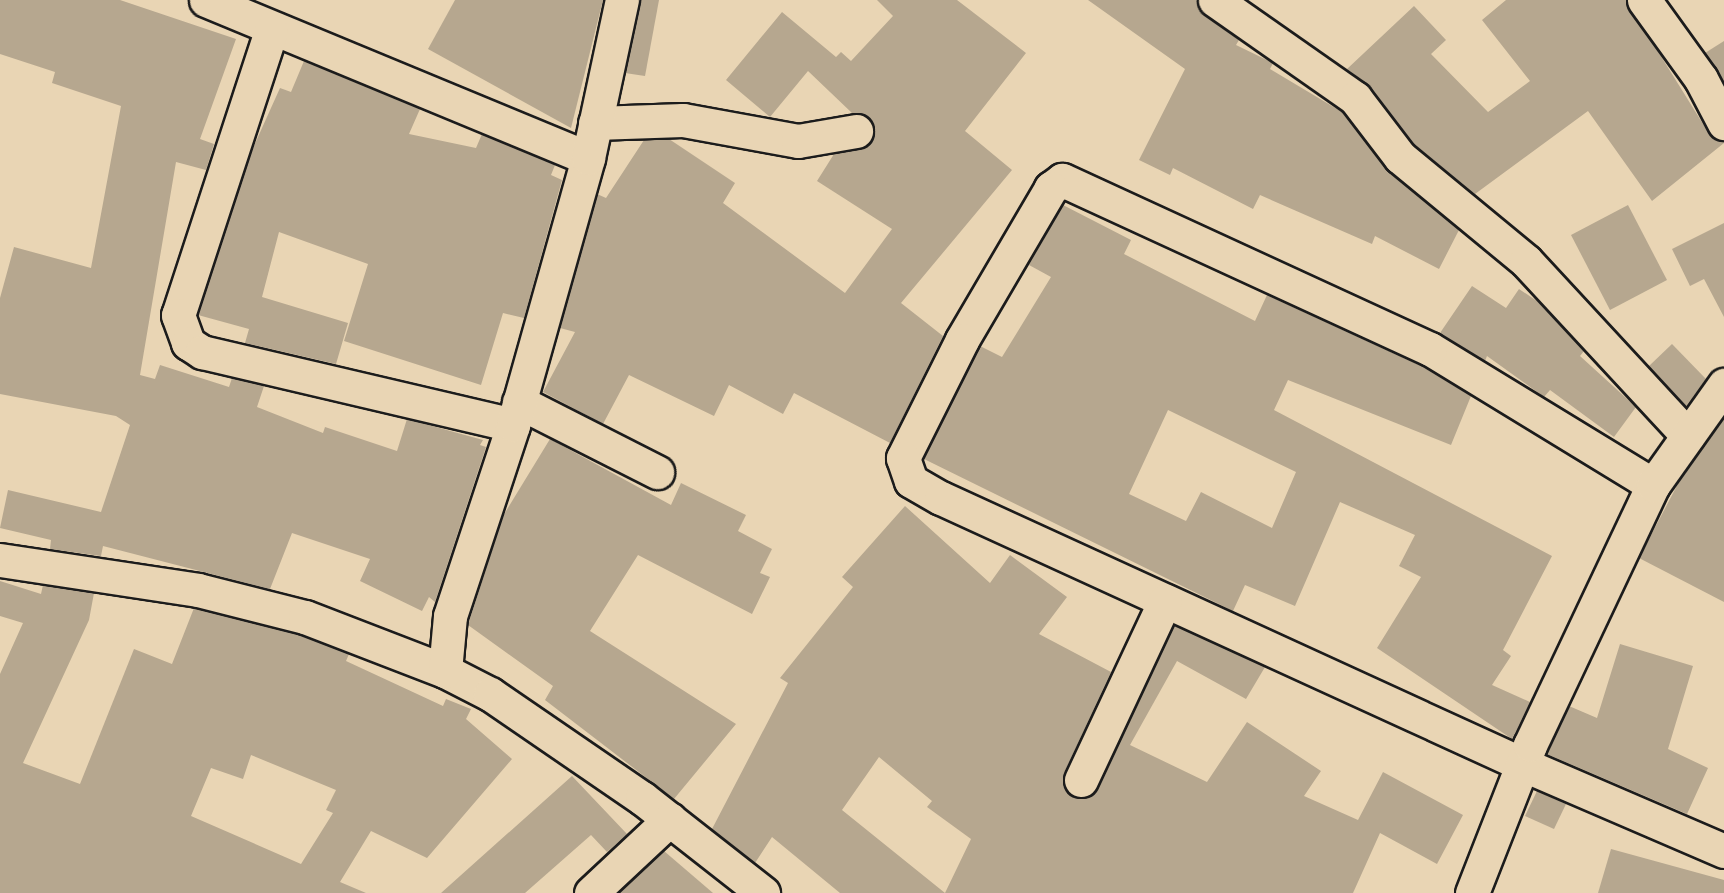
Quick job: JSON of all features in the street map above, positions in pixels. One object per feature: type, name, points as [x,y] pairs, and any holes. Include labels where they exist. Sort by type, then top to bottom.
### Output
[{"type":"street","points":[[206,0],[271,31],[588,158]]},
{"type":"street","points":[[445,670],[450,616],[516,413],[588,158],[622,0]]},
{"type":"street","points":[[1215,0],[1355,98],[1400,157],[1526,261],[1688,436]]},
{"type":"street","points":[[1644,0],[1701,79],[1724,123]]},
{"type":"street","points":[[271,31],[178,315],[188,343],[202,352],[516,413],[657,472]]},
{"type":"street","points":[[595,123],[683,120],[798,141],[856,131]]},
{"type":"street","points":[[1653,485],[1430,349],[1062,180],[1051,188],[962,340],[903,458],[904,472],[941,498],[1522,764],[1724,851]]},
{"type":"street","points":[[1472,893],[1522,764],[1653,485],[1724,385]]},
{"type":"street","points":[[0,560],[198,590],[305,617],[445,670],[490,694],[670,819],[763,893]]},
{"type":"street","points":[[1081,780],[1165,601]]},
{"type":"street","points":[[591,893],[670,819]]},
{"type":"building","points":[[0,0],[120,0],[236,39],[200,139],[214,144],[206,170],[176,162],[140,375],[155,379],[160,365],[229,387],[232,378],[264,386],[257,407],[323,433],[325,427],[397,451],[407,419],[483,440],[480,445],[486,447],[435,602],[429,597],[422,611],[360,581],[370,559],[292,533],[270,589],[103,546],[101,556],[50,549],[51,540],[0,528],[8,490],[101,512],[130,425],[116,416],[0,394],[0,298],[14,247],[91,268],[121,106],[52,83],[55,72],[0,54]]},
{"type":"building","points":[[455,0],[603,0],[571,128],[428,49]]},
{"type":"building","points":[[640,0],[659,0],[645,76],[625,73]]},
{"type":"building","points":[[877,0],[957,0],[1026,53],[965,131],[1012,170],[901,303],[943,336],[890,443],[794,393],[783,414],[729,385],[714,416],[629,375],[603,424],[543,392],[575,332],[560,328],[597,194],[606,198],[644,140],[669,139],[735,183],[723,203],[845,293],[892,229],[817,181],[834,154],[868,145],[874,128],[871,120],[852,113],[808,71],[770,117],[726,80],[782,12],[836,57],[841,52],[851,61],[893,16]]},
{"type":"building","points":[[1088,0],[1197,0],[1204,15],[1239,40],[1236,45],[1273,63],[1270,69],[1342,112],[1388,171],[1459,230],[1439,269],[1375,236],[1372,244],[1260,195],[1253,209],[1173,168],[1170,175],[1139,160],[1185,69]]},
{"type":"building","points":[[1506,0],[1626,0],[1708,132],[1724,143],[1652,201],[1588,111],[1475,194],[1414,144],[1370,86],[1347,69],[1414,6],[1446,40],[1431,54],[1488,112],[1530,81],[1482,20]]},
{"type":"building","points":[[1724,41],[1724,83],[1705,53]]},
{"type":"building","points":[[304,61],[420,109],[409,134],[476,148],[482,134],[555,165],[551,175],[562,180],[524,318],[503,313],[481,385],[344,341],[368,264],[279,232],[262,297],[348,323],[336,364],[245,343],[249,329],[198,315],[249,157],[280,88],[291,92]]},
{"type":"building","points":[[1063,205],[1131,240],[1124,254],[1255,321],[1267,295],[1421,366],[1471,396],[1451,445],[1288,380],[1274,410],[1552,556],[1503,650],[1511,656],[1492,685],[1530,702],[1512,739],[1377,648],[1421,577],[1399,566],[1415,535],[1340,502],[1295,606],[1245,585],[1233,611],[924,459],[980,346],[1002,357],[1051,277],[1029,265]],"holes":[[[1168,410],[1296,472],[1272,528],[1201,492],[1186,521],[1129,494]]]},
{"type":"building","points":[[1628,205],[1667,280],[1610,310],[1571,235]]},
{"type":"building","points":[[1724,223],[1724,317],[1704,279],[1690,286],[1672,249]]},
{"type":"building","points":[[1472,286],[1506,308],[1519,289],[1537,301],[1584,351],[1580,356],[1636,407],[1614,437],[1550,390],[1544,397],[1487,356],[1485,361],[1440,333]]},
{"type":"building","points":[[1672,344],[1706,379],[1686,406],[1649,366]]},
{"type":"building","points":[[1724,417],[1724,602],[1639,558],[1681,478]]},
{"type":"building","points":[[550,439],[671,505],[681,483],[746,515],[738,531],[772,549],[760,573],[770,577],[752,614],[638,555],[590,631],[736,724],[674,799],[545,700],[553,686],[468,625],[503,516]]},
{"type":"building","points":[[905,506],[990,583],[1010,555],[1067,597],[1039,634],[1111,672],[1064,773],[1065,790],[1073,797],[1083,799],[1098,788],[1174,625],[1265,667],[1246,699],[1177,661],[1130,745],[1207,782],[1247,722],[1321,771],[1304,796],[1358,820],[1383,772],[1463,815],[1437,864],[1380,833],[1353,893],[945,893],[840,893],[772,837],[755,863],[712,829],[788,683],[780,678],[853,587],[842,577]],"holes":[[[879,757],[932,801],[927,807],[971,839],[945,893],[842,810]]]},
{"type":"building","points":[[0,581],[41,594],[43,585],[94,593],[89,620],[23,763],[80,784],[134,649],[172,664],[194,608],[299,635],[349,654],[346,661],[443,706],[446,699],[471,709],[466,719],[512,759],[427,858],[371,831],[340,882],[366,893],[0,893],[0,674],[23,623],[0,616]],"holes":[[[251,755],[336,790],[326,810],[333,813],[301,864],[191,816],[211,768],[243,779]]]},
{"type":"building","points":[[1620,644],[1693,666],[1668,749],[1708,768],[1687,814],[1547,754],[1569,706],[1597,718]]},
{"type":"building","points":[[572,776],[627,834],[607,852],[591,835],[525,893],[441,893]]},
{"type":"building","points":[[1537,791],[1566,804],[1554,829],[1525,816]]},
{"type":"building","points":[[1611,849],[1724,880],[1724,893],[1598,893]]},
{"type":"building","points":[[664,851],[713,893],[618,893]]}]
